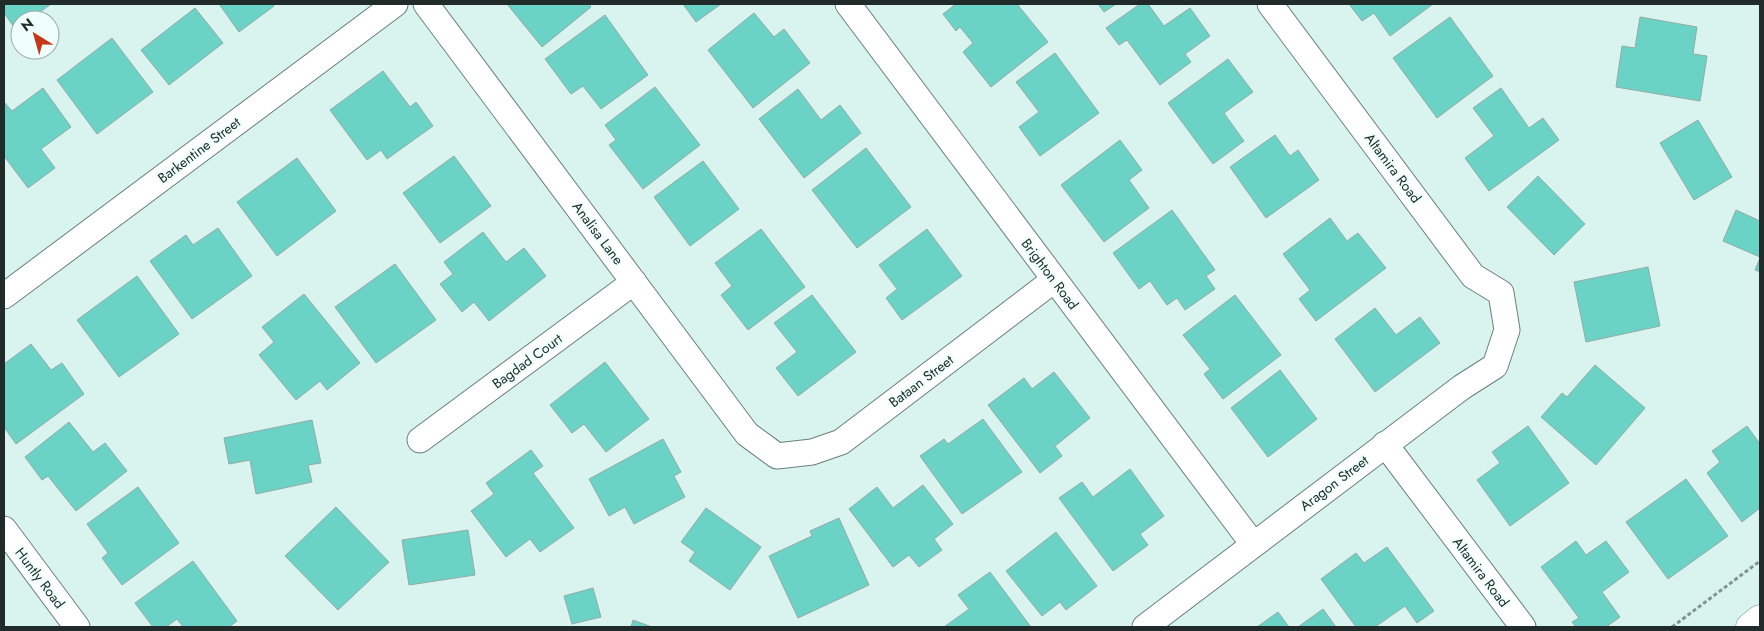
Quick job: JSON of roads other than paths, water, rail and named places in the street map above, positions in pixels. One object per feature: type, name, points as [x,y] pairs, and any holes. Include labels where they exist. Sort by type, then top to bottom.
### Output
[{"type":"main road","points":[[1750,627],[1760,619]]},
{"type":"street","name":"Barkentine Street","points":[[4,296],[395,4]]},
{"type":"street","name":"Analisa Lane","points":[[426,4],[747,434],[777,456]]},
{"type":"street","name":"Brighton Road","points":[[848,4],[1254,544]]},
{"type":"street","name":"Altamira Road","points":[[1270,4],[1473,276],[1501,293],[1507,330]]},
{"type":"street","name":"Bataan Street","points":[[777,456],[812,452],[841,442],[1054,280]]},
{"type":"street","name":"Bagdad Court","points":[[420,440],[634,282]]},
{"type":"street","name":"Aragon Street","points":[[1145,627],[1462,387],[1495,366],[1507,330]]},
{"type":"street","name":"Altamira Road","points":[[1386,444],[1523,627]]},
{"type":"street","name":"Huntly Road","points":[[4,529],[77,627]]}]
